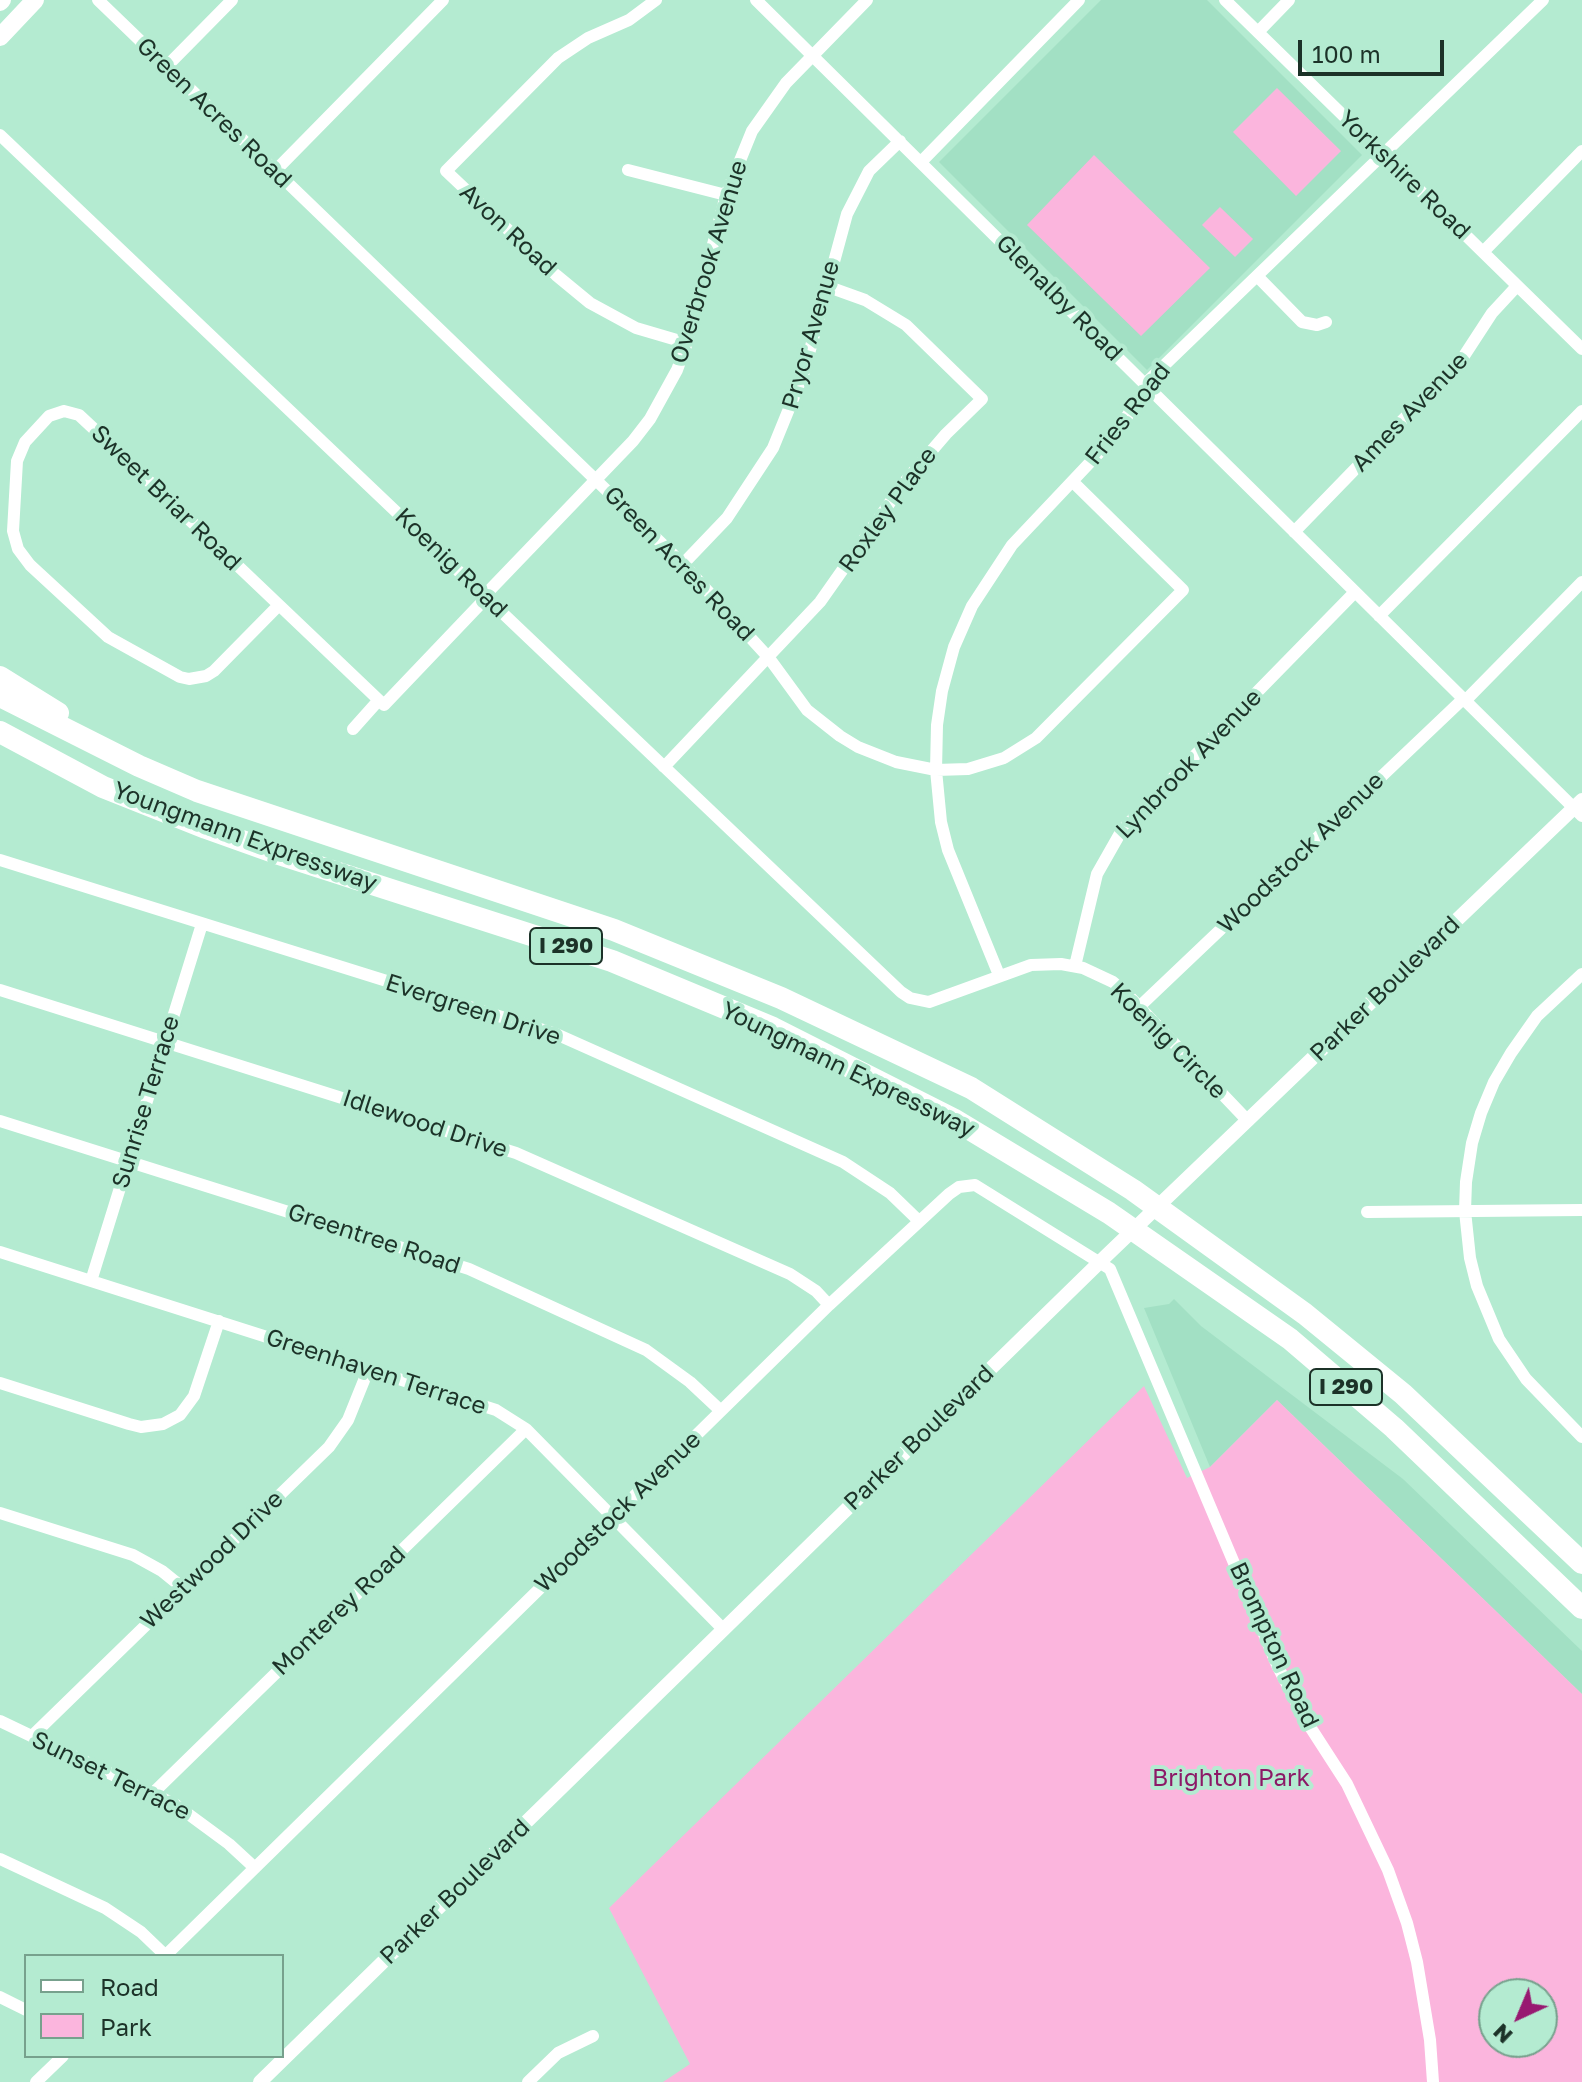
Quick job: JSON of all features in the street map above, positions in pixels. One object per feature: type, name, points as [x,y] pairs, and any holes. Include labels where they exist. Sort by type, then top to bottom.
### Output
[{"type":"highway","points":[[0,677],[139,766]]},
{"type":"highway","name":"Youngmann Expressway","points":[[0,696],[139,766],[197,791],[614,930],[781,998],[971,1088],[1133,1190],[1305,1314],[1403,1394],[1582,1563]]},
{"type":"highway","name":"Youngmann Expressway","points":[[0,732],[103,787],[276,853],[612,961],[758,1022],[953,1119],[1109,1213],[1290,1339],[1394,1428],[1582,1608]]},
{"type":"highway","points":[[0,745],[103,787]]},
{"type":"main road","points":[[0,37],[35,0]]},
{"type":"street","name":"Green Acres Road","points":[[98,0],[683,564],[769,658],[807,710],[840,736],[896,762],[936,770],[987,765],[1036,738],[1183,590],[1073,482]]},
{"type":"street","points":[[166,67],[232,0]]},
{"type":"street","points":[[274,172],[443,0]]},
{"type":"street","name":"Avon Road","points":[[656,0],[629,20],[588,38],[558,58],[446,171],[590,303],[636,328],[687,343]]},
{"type":"street","name":"Glenalby Road","points":[[756,0],[1464,700],[1579,808]]},
{"type":"street","name":"Overbrook Avenue","points":[[486,596],[597,480],[650,419],[677,370],[687,343],[726,195],[739,158],[762,114],[786,83],[867,0]]},
{"type":"street","points":[[921,162],[1079,0]]},
{"type":"street","name":"Yorkshire Road","points":[[1225,0],[1582,349]]},
{"type":"street","points":[[1258,32],[1289,0]]},
{"type":"street","name":"Fries Road","points":[[999,975],[948,850],[941,822],[936,770],[937,725],[942,691],[954,647],[972,606],[1012,545],[1115,436],[1146,384],[1543,0]]},
{"type":"street","name":"Koenig Road","points":[[0,135],[901,992]]},
{"type":"street","name":"Pryor Avenue","points":[[683,564],[727,518],[773,448],[804,372],[839,237],[857,192],[874,164],[900,141]]},
{"type":"street","points":[[1483,252],[1582,151]]},
{"type":"street","points":[[628,170],[726,195]]},
{"type":"street","points":[[1257,276],[1302,322],[1317,325],[1326,322]]},
{"type":"street","name":"Roxley Place","points":[[664,767],[832,587],[917,467],[982,399],[906,325],[865,300],[826,286]]},
{"type":"street","name":"Ames Avenue","points":[[1294,532],[1462,359],[1492,313],[1517,286]]},
{"type":"street","name":"Sweet Briar Road","points":[[279,605],[214,671],[198,679],[180,677],[108,637],[30,565],[18,549],[13,531],[16,468],[20,450],[49,416],[64,411],[79,415],[279,605],[378,701]]},
{"type":"street","points":[[1379,616],[1582,411]]},
{"type":"street","name":"Woodstock Avenue","points":[[1139,1007],[1464,700],[1582,582]]},
{"type":"street","name":"Lynbrook Avenue","points":[[1075,966],[1097,874],[1122,830],[1355,592]]},
{"type":"street","points":[[353,729],[378,701],[384,705],[486,596]]},
{"type":"street","name":"Parker Boulevard","points":[[260,2082],[1100,1262],[1579,808]]},
{"type":"street","name":"Evergreen Drive","points":[[0,860],[556,1034],[843,1162],[890,1193],[919,1221]]},
{"type":"street","name":"Sunrise Terrace","points":[[91,1281],[202,924]]},
{"type":"street","name":"Koenig Circle","points":[[901,992],[919,1001],[939,1000],[1031,965],[1075,966],[1113,982],[1248,1121]]},
{"type":"street","points":[[1582,974],[1537,1016],[1494,1082],[1472,1143],[1465,1211],[1467,1240],[1477,1286],[1499,1339],[1526,1379],[1582,1437]]},
{"type":"street","name":"Idlewood Drive","points":[[0,990],[516,1153],[790,1274],[816,1291],[829,1305]]},
{"type":"street","name":"Greentree Road","points":[[0,1121],[469,1269],[646,1350],[690,1382],[721,1411]]},
{"type":"street","name":"Woodstock Avenue","points":[[167,1954],[829,1305],[959,1187],[975,1185],[1100,1262]]},
{"type":"street","points":[[1367,1212],[1582,1210]]},
{"type":"street","name":"Greenhaven Terrace","points":[[0,1252],[480,1403],[526,1429],[723,1629]]},
{"type":"street","name":"Brompton Road","points":[[1100,1262],[1110,1269],[1134,1321],[1277,1665],[1305,1719],[1347,1784],[1388,1870],[1417,1962],[1430,2040],[1433,2082]]},
{"type":"street","points":[[0,1383],[129,1424],[141,1427],[163,1424],[180,1415],[194,1396],[219,1321]]},
{"type":"street","name":"Westwood Drive","points":[[32,1736],[329,1447],[348,1420],[369,1368]]},
{"type":"street","name":"Monterey Road","points":[[153,1793],[526,1429]]},
{"type":"street","points":[[0,1513],[133,1555],[162,1571],[183,1588]]},
{"type":"street","name":"Sunset Terrace","points":[[0,1721],[153,1793],[197,1819],[255,1868]]},
{"type":"street","points":[[0,1859],[105,1908],[141,1932],[163,1954]]},
{"type":"street","points":[[0,1997],[24,2009]]},
{"type":"street","points":[[528,2082],[558,2053],[593,2036]]},
{"type":"street","points":[[36,2082],[61,2058]]},
{"type":"shaded area","points":[[1101,0],[1207,0],[1362,155],[1147,370],[939,162]]},
{"type":"shaded area","points":[[1174,1299],[1201,1326],[1403,1479],[1582,1651],[1582,1694],[1277,1400],[1210,1467],[1144,1308],[1169,1304]]},
{"type":"green space","points":[[1277,88],[1341,151],[1296,196],[1233,132]]},
{"type":"green space","points":[[1094,155],[1210,268],[1141,336],[1027,225]]},
{"type":"green space","points":[[1220,207],[1253,239],[1235,257],[1202,225]]},
{"type":"green space","name":"Brighton Park","points":[[1144,1386],[1187,1478],[1210,1467],[1277,1400],[1582,1694],[1582,2082],[663,2082],[690,2064],[609,1908]]}]
